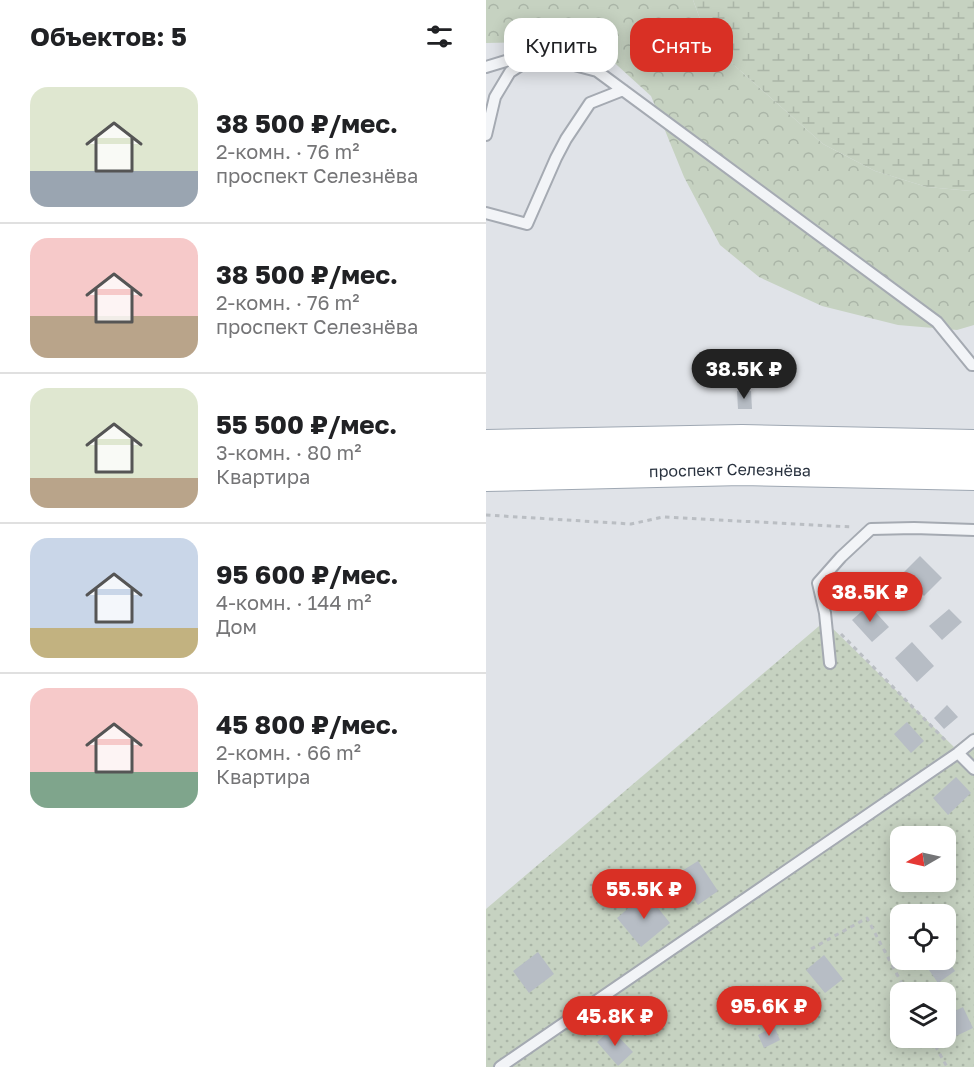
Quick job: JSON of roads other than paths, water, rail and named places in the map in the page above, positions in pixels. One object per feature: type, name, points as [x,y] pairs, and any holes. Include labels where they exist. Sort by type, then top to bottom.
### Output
[{"type":"main road","name":"проспект Селезнёва","points":[[486,446],[742,441],[974,446]]},
{"type":"main road","name":"проспект Селезнёва","points":[[486,475],[742,469],[974,474]]},
{"type":"lane","points":[[486,67],[504,62]]},
{"type":"lane","points":[[486,135],[495,98],[510,72]]},
{"type":"lane","points":[[598,72],[937,322],[974,365]]},
{"type":"lane","points":[[486,213],[527,224],[556,158],[590,103],[623,90]]},
{"type":"lane","points":[[830,663],[818,583],[871,529],[974,530]]},
{"type":"lane","points":[[500,1067],[974,740]]},
{"type":"lane","points":[[958,753],[974,769]]}]
